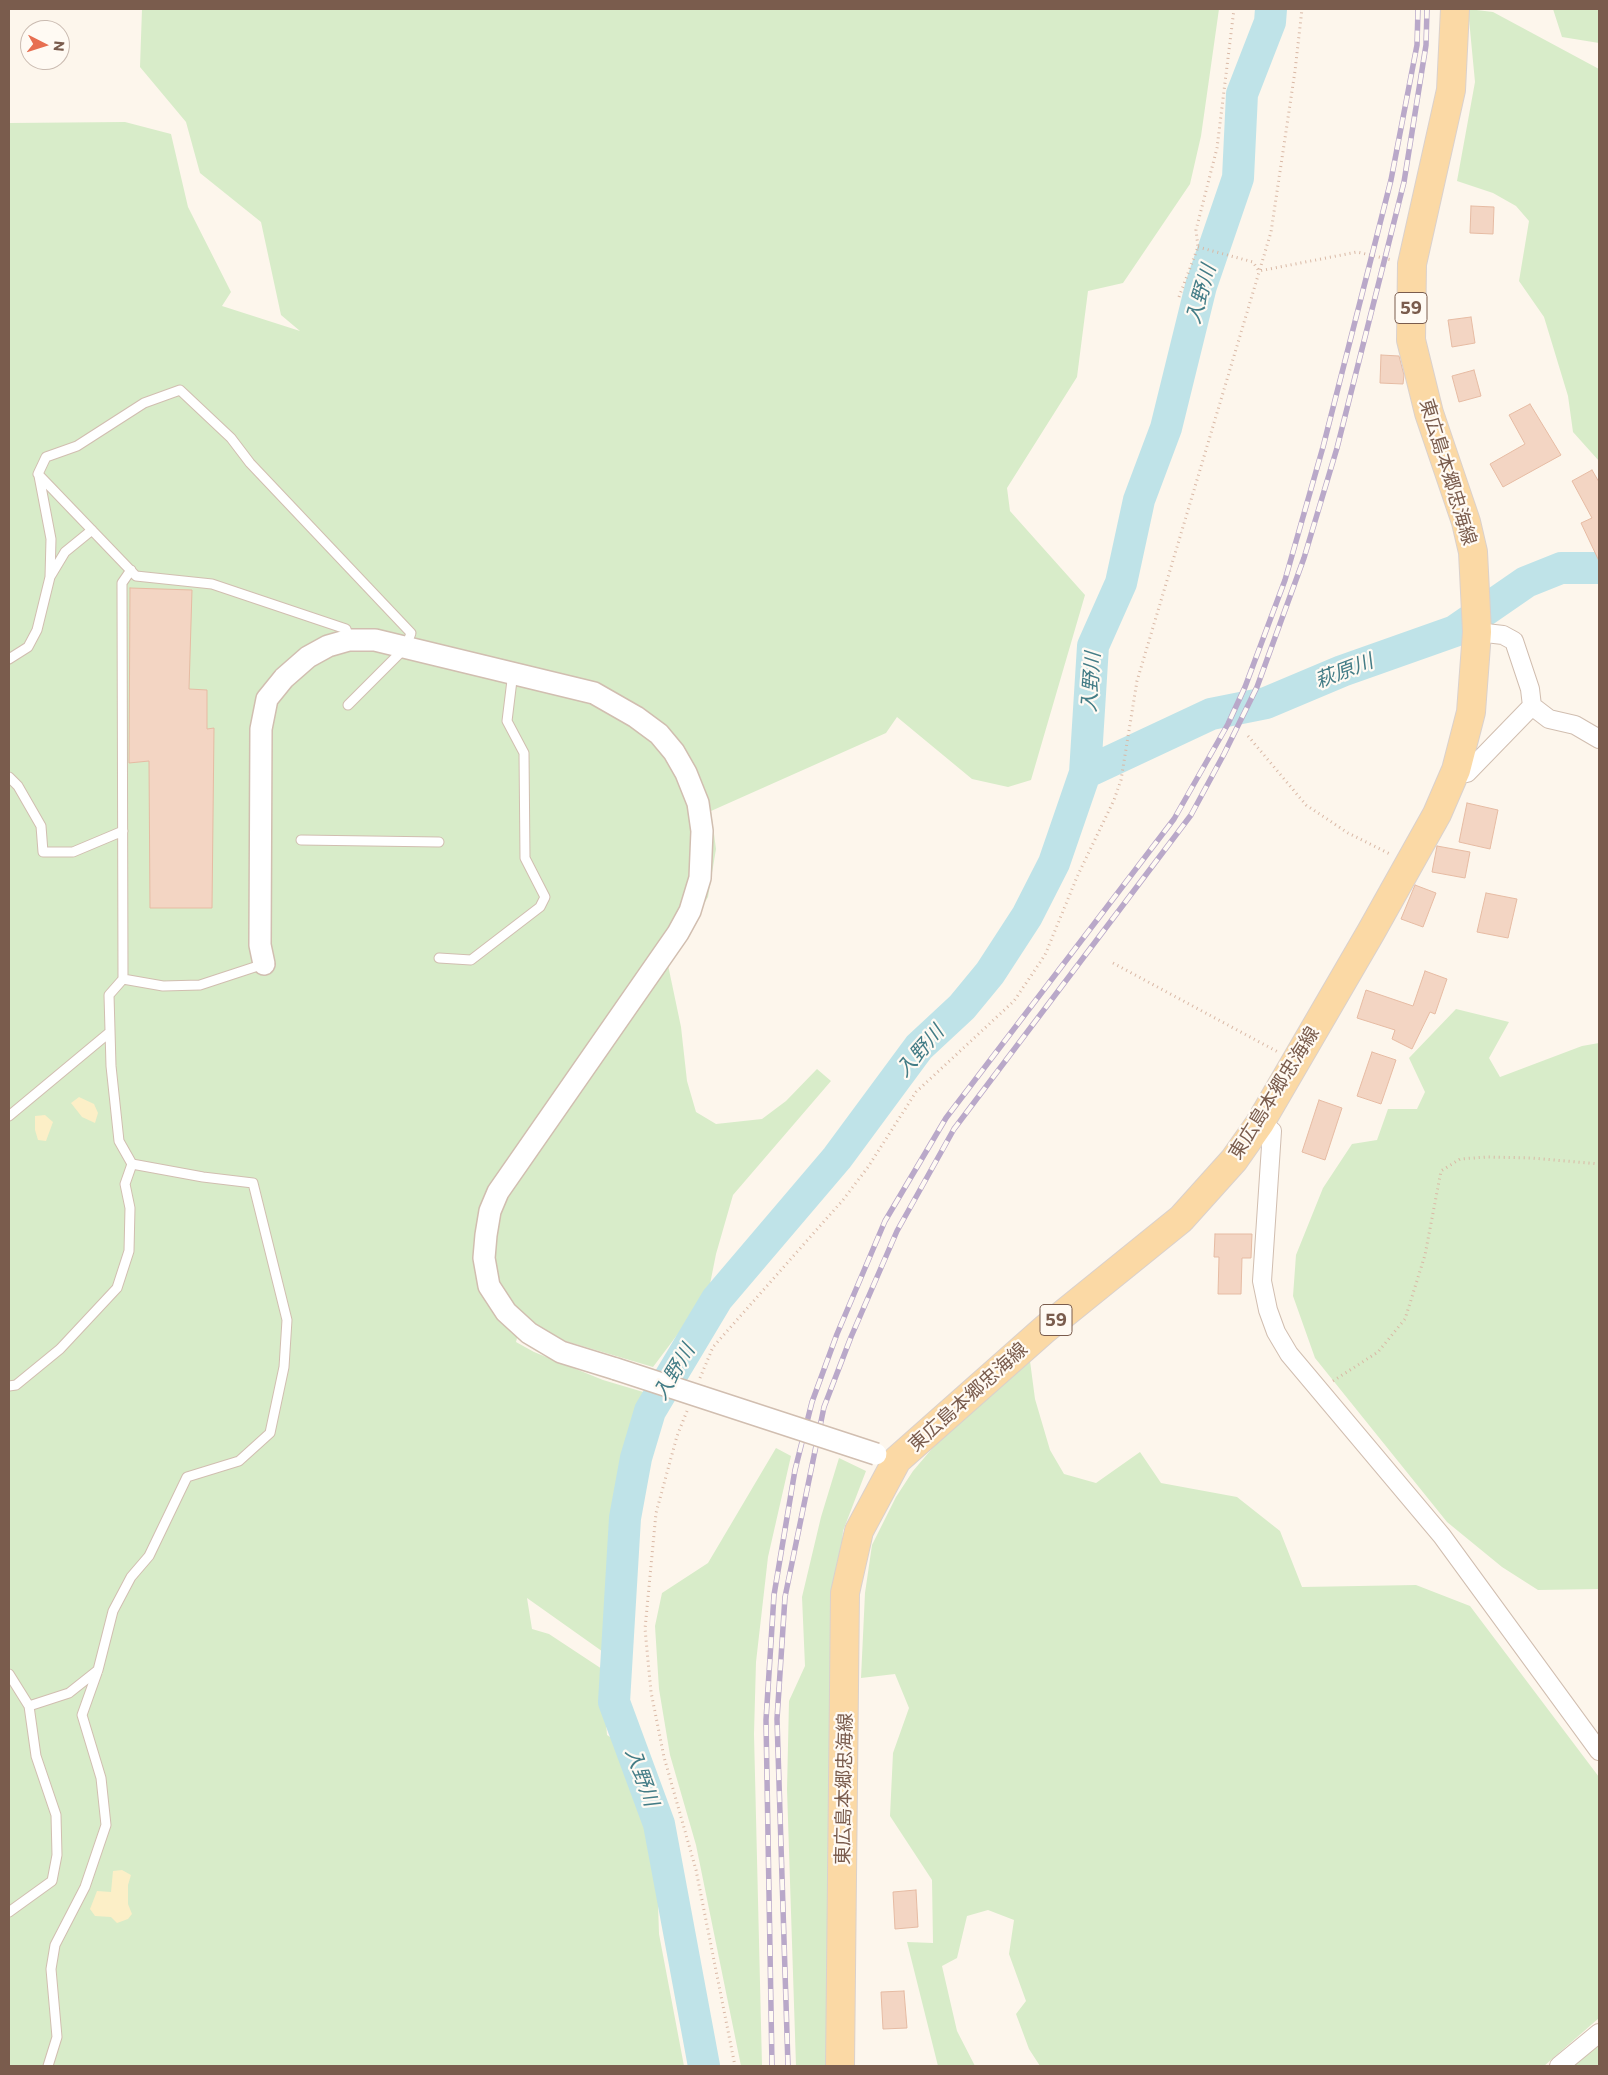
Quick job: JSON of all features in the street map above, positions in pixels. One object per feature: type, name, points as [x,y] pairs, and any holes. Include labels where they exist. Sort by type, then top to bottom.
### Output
[{"type":"main road","name":"東広島本郷忠海線","points":[[840,2066],[845,1593],[859,1531],[886,1457],[1182,1219],[1234,1160],[1260,1123],[1437,814],[1456,770],[1471,712],[1477,632],[1473,552],[1466,522],[1430,413],[1410,340],[1412,264],[1450,90],[1455,9]]},
{"type":"street","points":[[1477,632],[1503,634],[1514,641],[1530,689],[1532,706],[1549,719],[1575,725],[1599,739]]},
{"type":"street","points":[[264,964],[260,945],[261,739],[267,700],[284,678],[308,657],[328,646],[349,640],[375,640],[594,693],[636,717],[659,734],[674,752],[686,773],[698,803],[702,855],[700,878],[690,911],[678,934],[498,1192],[490,1211],[486,1235],[484,1258],[489,1286],[506,1312],[529,1334],[560,1352],[886,1457]]},
{"type":"street","points":[[1456,770],[1467,774],[1532,706]]},
{"type":"street","points":[[1260,1123],[1272,1131],[1262,1281],[1268,1310],[1276,1332],[1289,1354],[1442,1536],[1599,1751]]},
{"type":"street","points":[[1559,2066],[1599,2033]]},
{"type":"lane","points":[[9,659],[28,647],[36,630],[50,577],[51,539],[38,474],[46,457],[77,446],[144,403],[180,390],[231,438],[256,470],[411,633],[406,647],[348,705]]},
{"type":"lane","points":[[38,474],[136,576],[212,584],[346,629],[349,640]]},
{"type":"lane","points":[[50,577],[65,552],[92,530]]},
{"type":"lane","points":[[9,1386],[16,1386],[60,1349],[117,1288],[129,1251],[130,1208],[125,1184],[132,1164],[119,1140],[111,1066],[109,995],[124,979],[122,583],[131,570]]},
{"type":"lane","points":[[440,958],[471,960],[540,907],[545,897],[525,858],[524,753],[507,721],[513,672]]},
{"type":"lane","points":[[9,777],[18,786],[41,826],[43,852],[72,852],[123,831]]},
{"type":"lane","points":[[301,840],[439,842]]},
{"type":"lane","points":[[124,979],[163,986],[200,985],[264,964]]},
{"type":"lane","points":[[9,1116],[110,1032]]},
{"type":"lane","points":[[48,2066],[58,2037],[51,1970],[55,1945],[85,1887],[106,1825],[101,1778],[82,1716],[98,1670],[113,1610],[131,1577],[149,1556],[187,1477],[239,1462],[270,1433],[284,1367],[287,1320],[253,1183],[203,1177],[132,1164]]},
{"type":"lane","points":[[28,1706],[69,1693],[98,1670]]},
{"type":"lane","points":[[9,1674],[28,1706],[36,1756],[56,1815],[56,1855],[52,1881],[9,1912]]},
{"type":"path","points":[[1179,296],[1198,247],[1196,230],[1217,148],[1234,9]]},
{"type":"path","points":[[699,1382],[713,1347],[843,1200],[868,1167],[916,1092],[1014,1001],[1045,955],[1077,877],[1114,800],[1121,780],[1140,672],[1271,232],[1296,71],[1302,9]]},
{"type":"path","points":[[1198,247],[1253,262],[1259,271]]},
{"type":"path","points":[[1259,271],[1357,252],[1412,264]]},
{"type":"path","points":[[1248,736],[1306,805],[1348,833],[1409,863]]},
{"type":"path","points":[[1113,963],[1296,1061]]},
{"type":"path","points":[[1320,1389],[1378,1352],[1405,1319],[1424,1255],[1441,1171],[1460,1160],[1487,1157],[1532,1158],[1599,1164]]},
{"type":"path","points":[[688,1409],[677,1436],[656,1513],[645,1629],[653,1701],[664,1757],[696,1870],[735,2066]]},
{"type":"green space","points":[[142,9],[1219,9],[1201,136],[1190,184],[1123,283],[1088,291],[1077,377],[1007,488],[1010,511],[1085,595],[1031,780],[1008,787],[972,779],[897,717],[886,733],[711,811],[716,849],[708,897],[668,965],[681,1027],[687,1081],[696,1112],[716,1124],[762,1119],[786,1101],[817,1069],[831,1081],[733,1195],[716,1254],[708,1294],[653,1367],[545,1335],[522,1318],[516,1342],[534,1352],[603,1380],[650,1394],[618,1482],[608,1586],[606,1654],[527,1598],[532,1629],[549,1634],[602,1669],[607,1735],[627,1748],[644,1784],[656,1841],[659,1934],[684,2066],[9,2066],[9,123],[125,122],[171,134],[188,207],[231,292],[222,306],[300,331],[281,315],[261,222],[200,173],[186,122],[140,67]]},
{"type":"green space","points":[[1468,9],[1493,12],[1599,69],[1599,461],[1573,432],[1568,396],[1544,317],[1519,281],[1529,221],[1516,206],[1493,193],[1457,181],[1475,82]]},
{"type":"green space","points":[[1553,9],[1599,9],[1599,43],[1562,37]]},
{"type":"green space","points":[[1456,1009],[1509,1022],[1489,1058],[1500,1077],[1582,1046],[1599,1043],[1599,1589],[1538,1590],[1502,1567],[1447,1522],[1315,1358],[1293,1296],[1296,1255],[1323,1188],[1352,1144],[1377,1140],[1388,1109],[1417,1109],[1425,1092],[1409,1058]]},
{"type":"green space","points":[[1030,1361],[1035,1399],[1050,1450],[1064,1474],[1096,1483],[1140,1452],[1161,1483],[1237,1497],[1280,1531],[1302,1587],[1416,1585],[1470,1606],[1599,1777],[1599,2018],[1544,2066],[1040,2066],[1029,2049],[1016,2014],[1026,2001],[1009,1954],[1014,1920],[988,1910],[967,1916],[957,1958],[942,1966],[957,2031],[975,2066],[938,2066],[907,1942],[933,1943],[932,1880],[890,1816],[893,1753],[909,1708],[895,1674],[861,1678],[865,1593],[872,1545],[896,1497],[913,1471],[947,1431]]},
{"type":"green space","points":[[776,1448],[791,1456],[768,1557],[756,1662],[754,1734],[762,2066],[741,2066],[696,1845],[670,1755],[659,1689],[655,1626],[662,1593],[708,1563]]},
{"type":"green space","points":[[839,1458],[866,1471],[843,1531],[832,1668],[832,2066],[796,2066],[787,1789],[789,1701],[805,1666],[802,1597],[821,1517]]},
{"type":"green space","points":[[1599,2045],[1599,2066],[1573,2066]]},
{"type":"sand","points":[[79,1097],[94,1104],[98,1113],[95,1123],[82,1117],[71,1103]]},
{"type":"sand","points":[[45,1115],[53,1122],[46,1141],[38,1140],[35,1130],[35,1116]]},
{"type":"sand","points":[[122,1870],[131,1875],[128,1885],[128,1904],[132,1914],[128,1919],[117,1923],[111,1917],[95,1916],[90,1909],[97,1891],[111,1892],[113,1871]]},
{"type":"building","points":[[1471,206],[1494,207],[1493,234],[1470,233]]},
{"type":"building","points":[[1471,317],[1475,343],[1452,347],[1448,320]]},
{"type":"building","points":[[1381,355],[1399,356],[1404,375],[1403,384],[1380,383]]},
{"type":"building","points":[[1474,370],[1481,396],[1459,402],[1452,376]]},
{"type":"building","points":[[1530,404],[1561,455],[1503,487],[1490,464],[1525,444],[1509,415]]},
{"type":"building","points":[[1592,470],[1599,482],[1599,561],[1581,523],[1592,518],[1572,481]]},
{"type":"building","points":[[130,588],[192,590],[189,689],[207,690],[207,729],[214,728],[212,908],[150,908],[149,761],[129,763]]},
{"type":"building","points":[[1467,803],[1498,810],[1490,849],[1459,842]]},
{"type":"building","points":[[1437,846],[1470,852],[1465,878],[1432,872]]},
{"type":"building","points":[[1415,885],[1436,893],[1423,927],[1401,919]]},
{"type":"building","points":[[1486,893],[1517,899],[1508,938],[1477,932]]},
{"type":"building","points":[[1425,971],[1447,979],[1435,1014],[1430,1012],[1412,1049],[1392,1039],[1395,1030],[1357,1018],[1366,990],[1413,1006]]},
{"type":"building","points":[[1372,1052],[1396,1060],[1381,1104],[1357,1096]]},
{"type":"building","points":[[1319,1100],[1342,1108],[1325,1160],[1302,1152]]},
{"type":"building","points":[[1215,1234],[1252,1234],[1251,1258],[1242,1258],[1241,1294],[1218,1294],[1219,1257],[1214,1257]]},
{"type":"building","points":[[916,1890],[918,1927],[895,1929],[893,1892]]},
{"type":"building","points":[[904,1991],[907,2028],[883,2029],[881,1992]]},
{"type":"waterway","name":"入野川","points":[[704,2066],[659,1824],[614,1702],[625,1518],[636,1458],[650,1411],[717,1299],[837,1158],[919,1047],[962,1007],[990,973],[1027,916],[1054,863],[1085,773],[1093,646],[1121,583],[1139,500],[1166,428],[1201,286],[1238,178],[1242,94],[1270,22],[1271,9]]},
{"type":"waterway","name":"萩原川","points":[[1085,773],[1211,714],[1266,703],[1342,671],[1455,631],[1526,582],[1561,568],[1599,568]]},
{"type":"railway","points":[[772,2066],[766,1720],[774,1595],[795,1470],[812,1402],[837,1334],[885,1221],[946,1118],[1174,819],[1228,724],[1245,687],[1285,580],[1323,447],[1372,255],[1391,180],[1417,45],[1418,9]]},
{"type":"railway","points":[[788,2066],[777,1719],[785,1597],[824,1407],[851,1337],[897,1231],[954,1129],[1191,815],[1257,687],[1304,558],[1337,448],[1385,258],[1404,182],[1426,45],[1427,9]]}]
